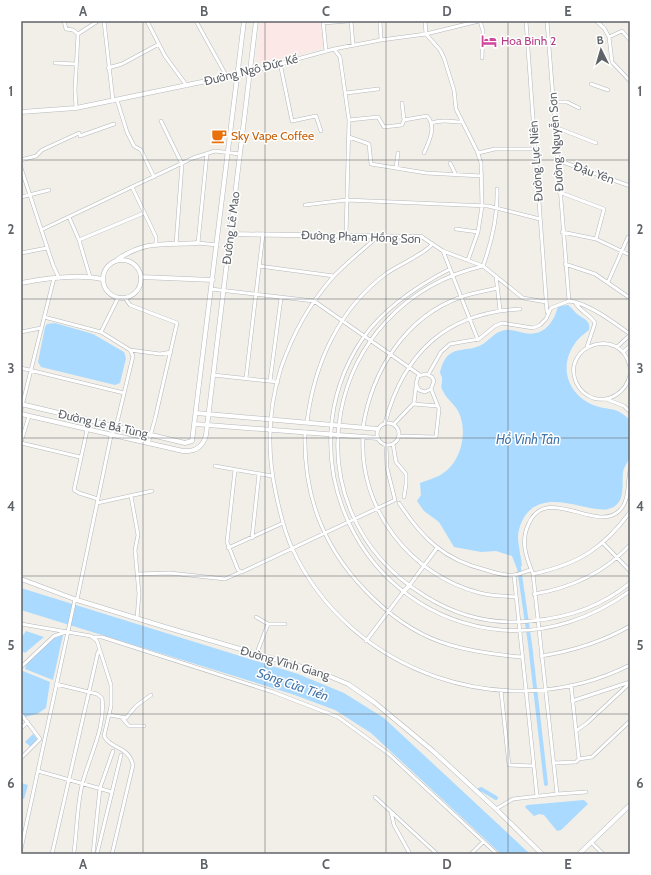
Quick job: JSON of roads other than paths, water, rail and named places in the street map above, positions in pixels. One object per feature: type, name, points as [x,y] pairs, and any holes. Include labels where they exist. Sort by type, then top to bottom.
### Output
[{"type":"street","points":[[64,21],[66,29],[73,30],[78,34]]},
{"type":"street","points":[[78,34],[98,21]]},
{"type":"street","points":[[104,21],[108,68],[115,100],[134,146],[141,150],[154,177]]},
{"type":"street","points":[[147,21],[166,58],[187,86]]},
{"type":"street","points":[[196,21],[227,77]]},
{"type":"street","name":"Đường Lê Mao","points":[[185,443],[191,442],[194,435],[244,21]]},
{"type":"street","name":"Đường Lê Mao","points":[[183,451],[197,449],[203,442],[206,435],[256,21]]},
{"type":"street","points":[[326,51],[323,22],[350,21],[353,46]]},
{"type":"street","points":[[380,21],[381,40]]},
{"type":"street","points":[[425,21],[426,34],[440,50],[444,58],[454,90],[456,109],[478,153],[482,176],[482,206],[478,232],[468,260]]},
{"type":"street","points":[[480,21],[483,31],[482,58]]},
{"type":"street","name":"Đường Ngô Đức Kế","points":[[21,112],[76,108],[187,86],[250,72],[334,49],[381,40],[426,34],[480,21]]},
{"type":"street","name":"Đường Lục Niên","points":[[526,21],[546,302],[548,312]]},
{"type":"street","name":"Đường Nguyễn Sơn","points":[[547,21],[562,232],[569,301]]},
{"type":"street","points":[[596,21],[604,28],[609,37],[612,62],[630,81]]},
{"type":"street","points":[[609,37],[622,32],[630,40]]},
{"type":"street","points":[[76,108],[78,34]]},
{"type":"street","points":[[108,68],[122,64],[159,44]]},
{"type":"street","points":[[334,49],[340,57],[350,120],[346,200],[346,235]]},
{"type":"street","points":[[56,63],[76,64]]},
{"type":"street","points":[[280,63],[292,121],[316,116],[321,131]]},
{"type":"street","points":[[591,84],[608,90]]},
{"type":"street","points":[[346,92],[378,89]]},
{"type":"street","points":[[553,102],[567,102],[578,108]]},
{"type":"street","points":[[350,120],[378,117],[384,127],[402,125],[404,120],[402,103]]},
{"type":"street","points":[[404,120],[427,116],[432,124],[432,134],[424,153]]},
{"type":"street","points":[[432,124],[440,120],[449,123],[462,122]]},
{"type":"street","points":[[161,121],[182,164],[176,244]]},
{"type":"street","points":[[21,160],[36,156],[42,150],[79,133],[80,136],[114,124]]},
{"type":"street","points":[[555,130],[560,129],[596,143]]},
{"type":"street","points":[[349,137],[369,144],[371,164],[426,173],[455,173],[482,176]]},
{"type":"street","points":[[478,153],[495,149],[535,149]]},
{"type":"street","points":[[41,230],[182,164],[207,154],[215,151],[240,154]]},
{"type":"street","points":[[198,243],[207,154]]},
{"type":"street","points":[[396,168],[398,154]]},
{"type":"street","name":"Đậu Yên","points":[[557,160],[630,186]]},
{"type":"street","points":[[450,163],[455,173]]},
{"type":"street","points":[[21,168],[56,278],[41,328],[21,410]]},
{"type":"street","points":[[132,187],[156,237],[156,244]]},
{"type":"street","points":[[497,189],[498,208],[489,248],[483,266],[452,275],[428,286],[406,302],[386,320],[370,340],[349,380],[343,401],[339,425],[338,457],[342,481],[355,520],[366,540],[380,558],[409,586],[433,601],[469,615],[499,622],[538,621],[561,617],[583,610],[604,600],[630,583]]},
{"type":"street","points":[[21,197],[49,190]]},
{"type":"street","points":[[560,192],[604,209],[596,239]]},
{"type":"street","points":[[305,205],[346,200],[482,206],[498,208],[540,219]]},
{"type":"street","points":[[79,240],[144,213]]},
{"type":"street","points":[[69,217],[79,240],[90,277]]},
{"type":"street","points":[[456,229],[478,232]]},
{"type":"street","points":[[562,232],[596,239],[630,255]]},
{"type":"street","name":"Đường Phạm Hồng Sơn","points":[[230,234],[422,237],[443,251],[483,266],[523,298],[546,302]]},
{"type":"street","points":[[246,378],[263,234]]},
{"type":"street","points":[[379,236],[334,276],[314,301],[290,347],[278,382],[271,419],[272,476],[283,523],[292,548],[316,589],[336,614],[366,641],[402,664],[430,676],[471,687],[501,691],[527,691],[570,685],[603,676],[630,665]]},
{"type":"street","points":[[608,282],[628,237]]},
{"type":"street","points":[[116,260],[122,259],[134,263],[138,268],[141,277],[140,287],[136,292],[124,298],[118,298],[107,291],[102,279],[106,267],[116,260],[136,250],[156,244],[198,243],[217,245]]},
{"type":"street","points":[[307,422],[312,388],[332,339],[342,321],[356,303],[386,274],[404,262],[428,250],[432,244]]},
{"type":"street","points":[[21,253],[47,248]]},
{"type":"street","points":[[443,251],[478,340]]},
{"type":"street","points":[[565,264],[595,274],[630,298]]},
{"type":"street","points":[[259,266],[334,276]]},
{"type":"street","points":[[450,270],[418,286],[395,303],[364,337],[348,366],[334,407],[330,458],[336,490],[348,523],[371,561],[403,592],[438,613],[467,624],[492,629],[522,631],[538,629],[581,618],[601,609],[630,591]]},
{"type":"street","points":[[496,276],[500,310]]},
{"type":"street","points":[[21,283],[56,278],[90,277],[102,279]]},
{"type":"street","points":[[141,277],[213,280]]},
{"type":"street","points":[[363,427],[371,390],[389,354],[417,324],[437,309],[461,297],[497,288]]},
{"type":"street","points":[[212,289],[256,296],[314,301],[420,375],[428,374]]},
{"type":"street","points":[[101,332],[118,298]]},
{"type":"street","points":[[124,298],[130,305],[177,323],[148,444]]},
{"type":"street","points":[[270,381],[281,298]]},
{"type":"street","points":[[428,374],[440,352],[450,344],[478,340],[495,326],[502,323],[533,328],[540,325],[546,319],[550,308],[569,301],[587,306],[630,334],[617,347]]},
{"type":"street","points":[[575,302],[577,308],[592,318],[595,323],[587,347],[576,359],[574,371],[575,379],[581,390],[587,395],[594,398],[606,399],[624,406],[630,412]]},
{"type":"street","points":[[196,413],[378,429],[385,423],[394,393],[408,367],[430,342],[457,324],[470,319],[500,310],[520,309]]},
{"type":"street","points":[[44,317],[101,332],[130,350],[160,354],[170,352]]},
{"type":"street","points":[[21,332],[41,328]]},
{"type":"street","points":[[587,347],[602,343],[617,347],[623,352],[630,367]]},
{"type":"street","points":[[623,352],[630,346]]},
{"type":"street","points":[[21,849],[56,684],[112,436],[116,427],[133,356],[130,350]]},
{"type":"street","points":[[21,368],[124,393]]},
{"type":"street","points":[[213,374],[278,382]]},
{"type":"street","points":[[399,436],[436,437],[438,406],[431,389],[434,381],[428,374]]},
{"type":"street","points":[[394,424],[413,404],[416,380],[420,375]]},
{"type":"street","points":[[606,399],[621,392],[626,386],[630,377]]},
{"type":"street","points":[[416,386],[423,392],[431,389]]},
{"type":"street","name":"Đường Lê Bá Tùng","points":[[22,404],[185,443]]},
{"type":"street","points":[[413,404],[438,406]]},
{"type":"street","name":"Đường Lê Bá Tùng","points":[[21,414],[183,451]]},
{"type":"street","points":[[30,416],[21,443],[80,458]]},
{"type":"street","points":[[385,423],[394,424],[398,429],[399,436],[393,444],[386,445]]},
{"type":"street","points":[[137,574],[170,573],[225,579],[355,520],[396,499],[387,468],[386,445],[378,438],[195,424]]},
{"type":"street","points":[[378,429],[378,438]]},
{"type":"street","points":[[86,430],[74,490],[98,501],[152,492]]},
{"type":"street","points":[[305,432],[305,461],[309,491],[325,533],[341,562],[357,583],[388,612],[416,631],[449,645],[486,654],[522,657]]},
{"type":"street","points":[[363,437],[363,457],[366,479],[377,509],[394,537],[424,566],[446,580],[480,593],[516,597]]},
{"type":"street","points":[[393,444],[396,462],[406,474],[404,497]]},
{"type":"street","points":[[215,466],[272,476]]},
{"type":"street","points":[[235,470],[227,538],[228,548],[238,570],[242,572]]},
{"type":"street","points":[[557,794],[543,689],[533,574],[525,554],[524,540],[527,527],[537,512],[548,508],[559,507],[586,514],[607,517],[618,512],[625,502],[630,471]]},
{"type":"street","points":[[252,538],[259,474]]},
{"type":"street","points":[[131,496],[135,509],[138,535],[135,550],[139,594],[137,618]]},
{"type":"street","points":[[399,503],[414,526],[437,548],[458,561],[504,575],[516,575],[531,570]]},
{"type":"street","points":[[533,574],[570,564],[603,543],[618,528],[630,512]]},
{"type":"street","points":[[228,548],[283,523]]},
{"type":"street","points":[[603,543],[630,571]]},
{"type":"street","points":[[534,594],[548,592],[581,581],[617,558],[630,545]]},
{"type":"street","points":[[366,641],[437,548]]},
{"type":"street","points":[[516,575],[516,597],[522,631],[522,657],[527,691],[537,796]]},
{"type":"street","name":"Đường Vĩnh Giang","points":[[21,579],[76,599],[256,655],[319,672],[348,684],[374,702],[401,724],[496,809],[542,854]]},
{"type":"street","points":[[467,624],[469,615]]},
{"type":"street","points":[[256,617],[268,624],[284,624]]},
{"type":"street","points":[[21,624],[68,630],[94,637],[102,637],[273,692],[338,718],[370,739],[389,754],[497,854]]},
{"type":"street","points":[[256,655],[268,624]]},
{"type":"street","points":[[541,656],[566,652],[591,645],[630,626]]},
{"type":"street","points":[[21,667],[54,636],[68,630]]},
{"type":"street","points":[[94,637],[97,640],[111,685],[112,700],[110,715],[104,736],[106,740],[125,750],[131,758],[133,765],[112,854]]},
{"type":"street","points":[[52,854],[98,652]]},
{"type":"street","points":[[572,701],[630,683]]},
{"type":"street","points":[[576,731],[587,724],[630,683]]},
{"type":"street","points":[[56,684],[89,691],[102,698],[103,705],[100,725],[83,783],[74,852]]},
{"type":"street","points":[[570,685],[579,759]]},
{"type":"street","points":[[501,691],[509,765],[534,766]]},
{"type":"street","points":[[110,715],[122,718],[127,717],[136,706],[151,695]]},
{"type":"street","points":[[21,714],[40,739],[21,758]]},
{"type":"street","points":[[122,718],[129,726],[144,726]]},
{"type":"street","points":[[554,764],[576,762],[579,759],[592,757],[630,721]]},
{"type":"street","points":[[21,728],[28,722]]},
{"type":"street","points":[[93,854],[100,788],[113,751]]},
{"type":"street","points":[[97,854],[121,755]]},
{"type":"street","points":[[38,771],[112,792]]},
{"type":"street","points":[[496,809],[510,800],[586,792]]},
{"type":"street","points":[[375,797],[437,854]]},
{"type":"street","points":[[579,854],[630,805]]},
{"type":"street","points":[[391,812],[392,823],[410,854]]},
{"type":"street","points":[[471,854],[483,842]]},
{"type":"street","points":[[591,842],[603,854]]},
{"type":"water","name":"Hồ Vinh Tân","points":[[568,305],[589,324],[589,330],[577,341],[569,354],[567,372],[569,381],[579,396],[587,402],[596,406],[616,410],[629,419],[631,437],[630,456],[623,472],[620,500],[613,507],[604,509],[592,508],[553,502],[540,504],[529,511],[522,522],[518,536],[522,566],[517,569],[512,556],[496,551],[481,552],[454,547],[439,522],[424,511],[417,501],[421,495],[420,483],[434,478],[449,469],[458,455],[463,438],[462,421],[459,413],[441,387],[442,378],[440,372],[443,362],[452,352],[476,347],[483,344],[496,334],[506,330],[531,334],[542,331],[554,318],[558,306]]},
{"type":"water","points":[[55,323],[93,334],[124,352],[126,358],[120,383],[115,385],[41,367],[38,362],[45,327],[47,324]]},
{"type":"water","name":"Sông Cửa Tiền","points":[[21,588],[298,674],[344,693],[384,718],[530,854],[501,854],[371,733],[335,710],[292,694],[21,610]]},
{"type":"water","points":[[26,631],[44,637],[25,653],[21,650],[21,638]]},
{"type":"water","points":[[63,635],[53,680],[25,669],[26,665],[43,647],[57,637]]},
{"type":"water","points":[[23,671],[50,682],[46,708],[37,714],[25,717],[21,712],[21,673]]},
{"type":"water","points":[[33,734],[37,739],[31,747],[25,742]]},
{"type":"water","points":[[21,783],[28,785],[24,799],[21,798]]},
{"type":"water","points":[[584,800],[588,804],[561,830],[557,831],[544,815],[539,814],[534,816],[525,807],[527,805]]},
{"type":"waterway","points":[[519,568],[530,644],[546,784]]},
{"type":"waterway","points":[[477,791],[481,789],[496,798]]},
{"type":"place","name":"Hoa Binh 2","points":[[489,41]]},
{"type":"place","name":"Sky Vape Coffee","points":[[219,136]]}]
